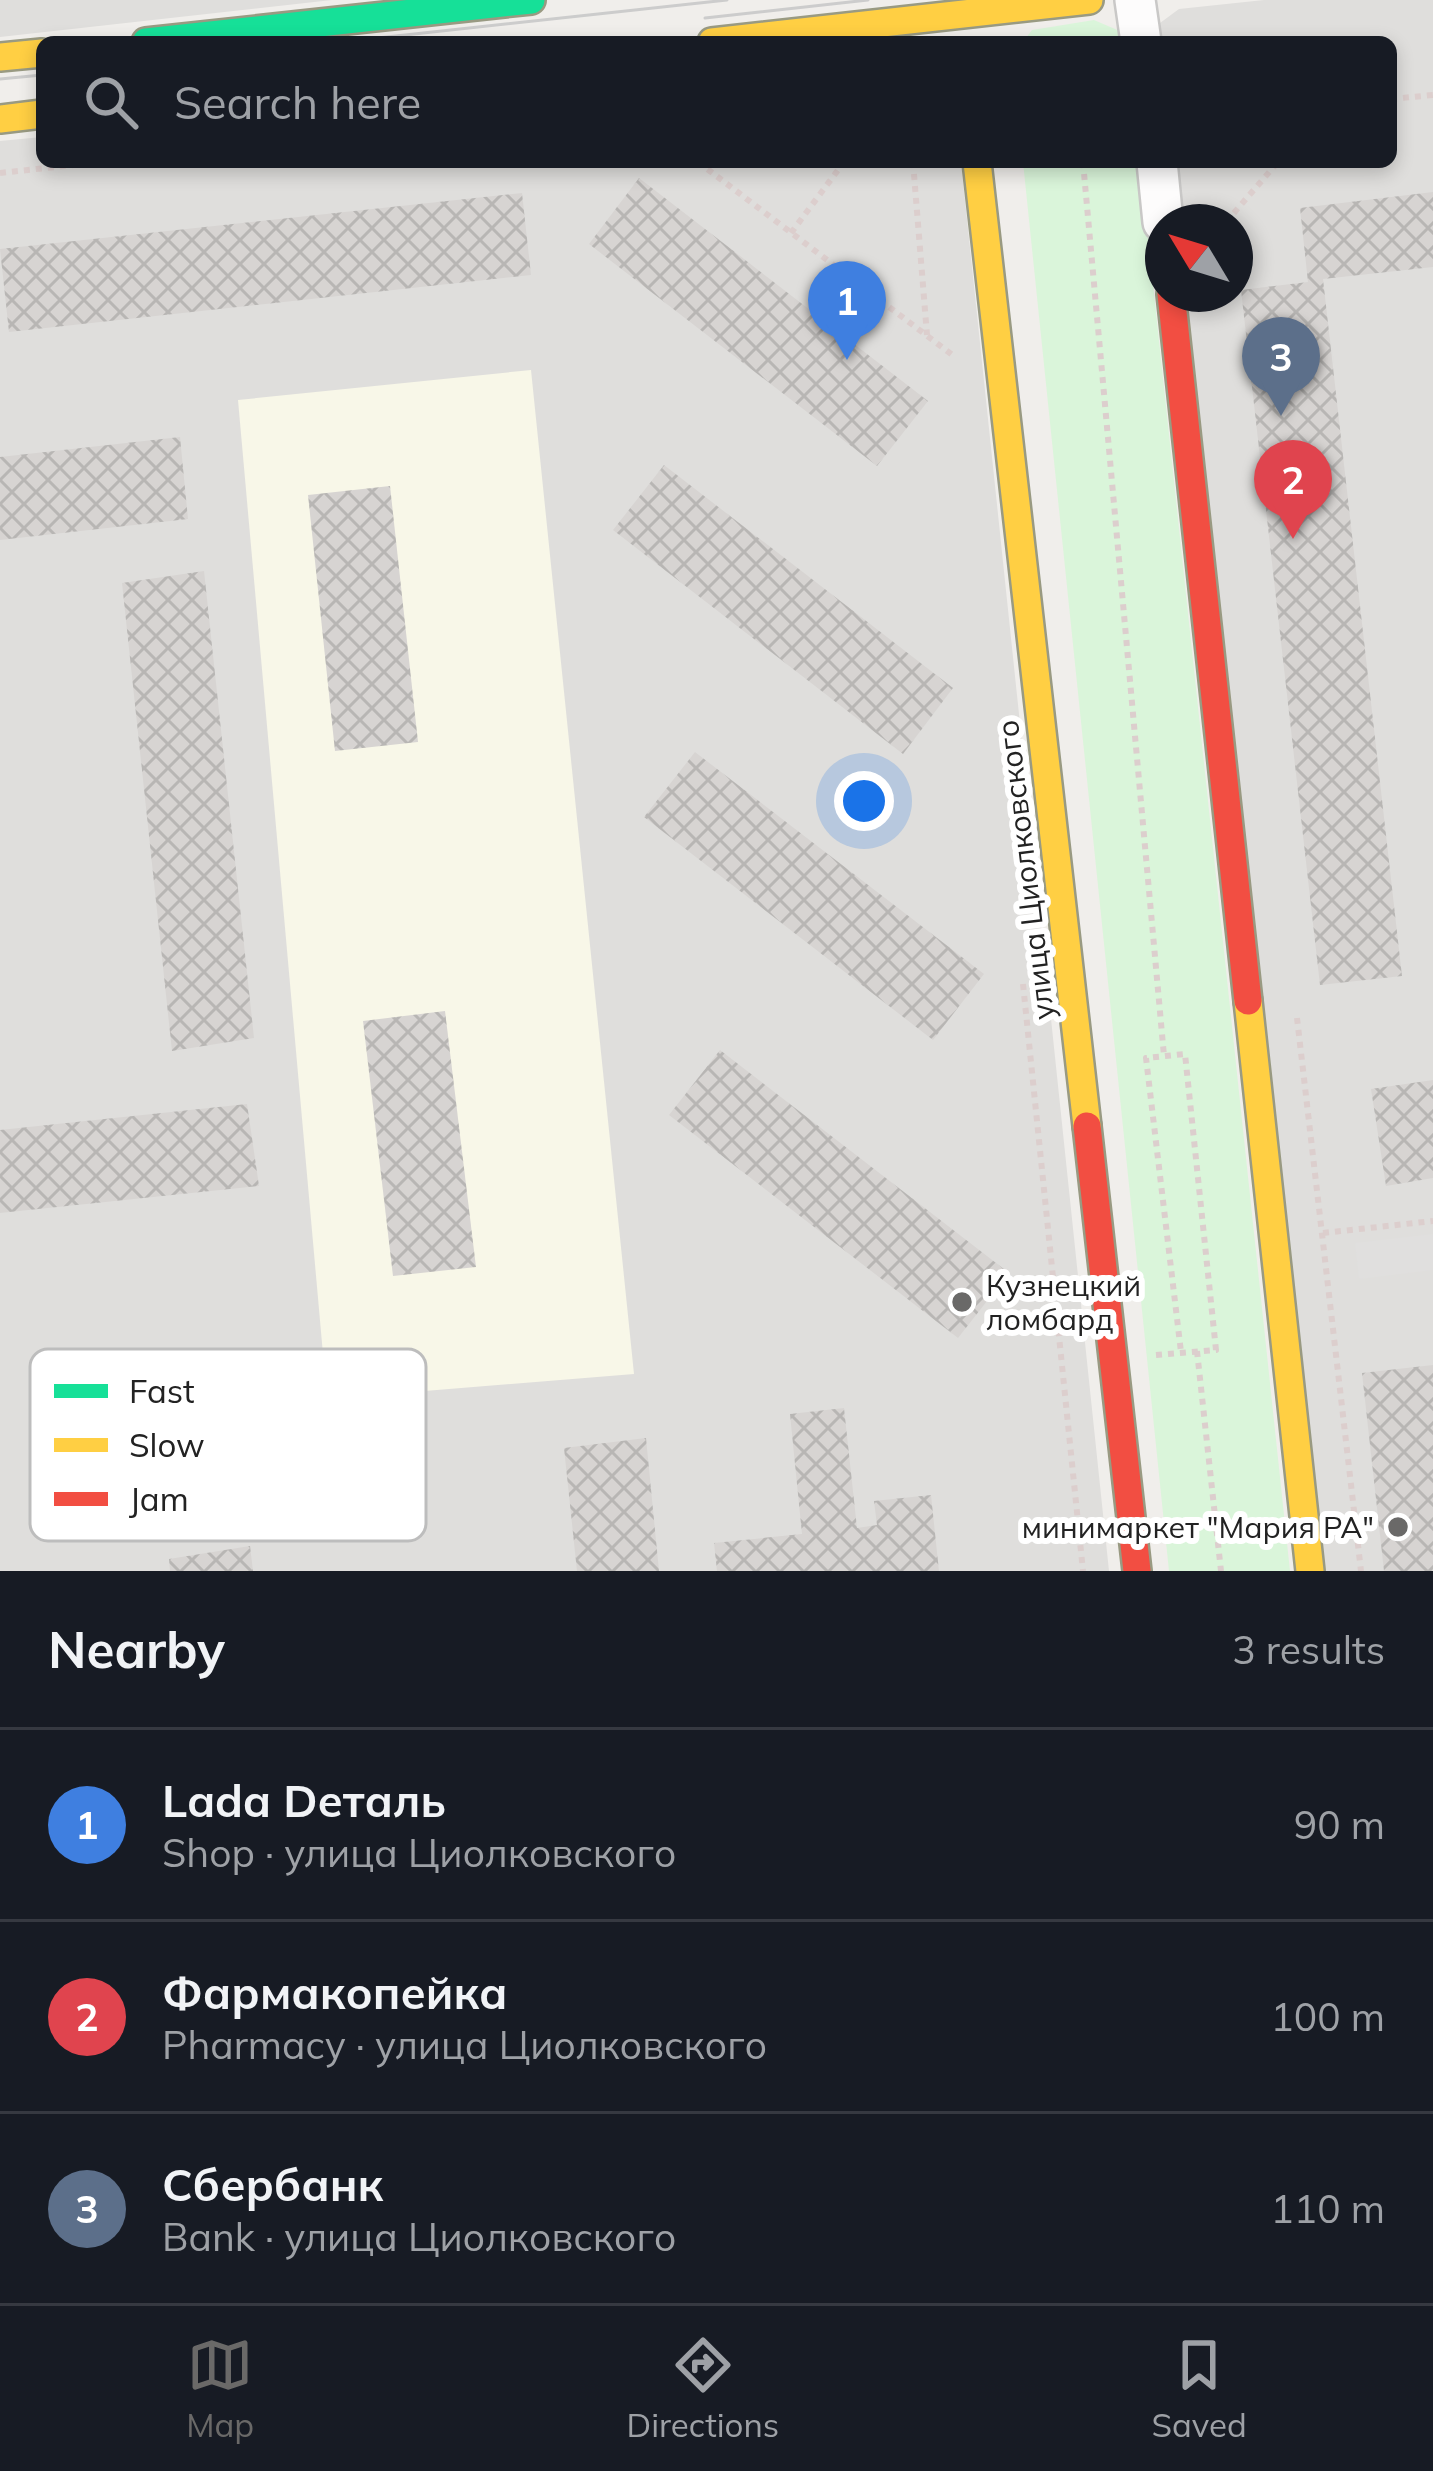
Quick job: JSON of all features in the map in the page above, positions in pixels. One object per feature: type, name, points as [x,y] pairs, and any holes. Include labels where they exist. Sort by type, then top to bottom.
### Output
[{"type":"street","points":[[201,36],[531,0]]},
{"type":"street","points":[[776,36],[959,19],[1089,0]]},
{"type":"street","points":[[1135,0],[1140,36]]},
{"type":"street","points":[[0,57],[36,54]]},
{"type":"street","points":[[0,118],[36,115]]},
{"type":"street","name":"улица Циолковского","points":[[978,168],[1137,1571]]},
{"type":"street","points":[[1158,168],[1161,204]]},
{"type":"street","points":[[1173,312],[1310,1571]]},
{"type":"path","points":[[1397,98],[1433,95]]},
{"type":"path","points":[[0,173],[46,168]]},
{"type":"path","points":[[706,168],[958,359],[959,376]]},
{"type":"path","points":[[791,233],[840,168]]},
{"type":"path","points":[[914,168],[927,335]]},
{"type":"path","points":[[1084,168],[1164,1057]]},
{"type":"path","points":[[1242,204],[1273,168]]},
{"type":"path","points":[[1023,980],[1083,1571]]},
{"type":"path","points":[[1181,1352],[1146,1058],[1184,1054],[1216,1350]]},
{"type":"path","points":[[1323,1233],[1433,1221]]},
{"type":"path","points":[[1197,1351],[1221,1571]]},
{"type":"shaded area","points":[[0,0],[332,0],[0,37]]},
{"type":"shaded area","points":[[1264,0],[1433,0],[1433,1571],[1320,1571],[1186,312],[1253,312],[1253,204],[1175,204],[1171,168],[1397,168],[1397,36],[1159,36],[1160,23],[1179,9]]},
{"type":"shaded area","points":[[36,138],[36,168],[962,168],[1109,1571],[0,1571],[0,141]]},
{"type":"shaded area","points":[[531,370],[634,1374],[426,1391],[426,1349],[323,1349],[238,400]]},
{"type":"shaded area","points":[[1433,1234],[1433,1270],[1359,1279],[1355,1243]]},
{"type":"green space","points":[[1094,20],[1123,36],[1028,36],[1032,30]]},
{"type":"green space","points":[[1024,168],[1141,168],[1145,312],[1156,312],[1290,1571],[1169,1571]]},
{"type":"building","points":[[639,178],[928,401],[877,466],[589,244]]},
{"type":"building","points":[[1433,192],[1433,267],[1323,279],[1402,976],[1320,985],[1244,312],[1253,312],[1253,289],[1308,282],[1300,208]]},
{"type":"building","points":[[522,193],[531,275],[9,332],[0,249]]},
{"type":"building","points":[[180,437],[188,519],[0,540],[0,457]]},
{"type":"building","points":[[664,465],[953,688],[903,754],[613,530]]},
{"type":"building","points":[[390,486],[418,742],[335,751],[308,495]]},
{"type":"building","points":[[204,571],[254,1038],[172,1051],[122,583]]},
{"type":"building","points":[[695,752],[984,974],[933,1040],[644,817]]},
{"type":"building","points":[[445,1011],[476,1267],[393,1276],[363,1021]]},
{"type":"building","points":[[720,1050],[1009,1273],[958,1338],[669,1115]]},
{"type":"building","points":[[1433,1080],[1433,1178],[1386,1186],[1371,1089]]},
{"type":"building","points":[[247,1104],[259,1186],[0,1213],[0,1130]]},
{"type":"building","points":[[1433,1365],[1433,1571],[1384,1571],[1362,1373]]},
{"type":"building","points":[[844,1408],[857,1528],[877,1525],[874,1501],[931,1495],[939,1571],[717,1571],[714,1543],[802,1534],[790,1414]]},
{"type":"building","points":[[646,1438],[659,1571],[577,1571],[564,1448]]},
{"type":"building","points":[[250,1546],[253,1571],[170,1571],[169,1559]]},
{"type":"tram line","points":[[396,36],[727,0]]},
{"type":"tram line","points":[[705,18],[868,0]]},
{"type":"tram line","points":[[0,79],[36,76]]},
{"type":"traffic: fast","points":[[201,36],[531,0]]},
{"type":"traffic: slow","points":[[766,36],[1089,0]]},
{"type":"traffic: slow","points":[[0,57],[36,54]]},
{"type":"traffic: slow","points":[[0,119],[36,115]]},
{"type":"traffic: slow","points":[[978,168],[1087,1126]]},
{"type":"traffic: slow","points":[[1248,1001],[1310,1571]]},
{"type":"traffic: jam","points":[[1173,312],[1248,1001]]},
{"type":"traffic: jam","points":[[1087,1126],[1137,1571]]},
{"type":"place","name":"Lada Dеталь","points":[[847,360]]},
{"type":"place","name":"Сбербанк","points":[[1281,416]]},
{"type":"place","name":"Фармакопейка","points":[[1293,539]]},
{"type":"place","name":"Кузнецкий ломбард","points":[[962,1302]]},
{"type":"place","name":"минимаркет \"Мария РА\"","points":[[1398,1527]]}]
